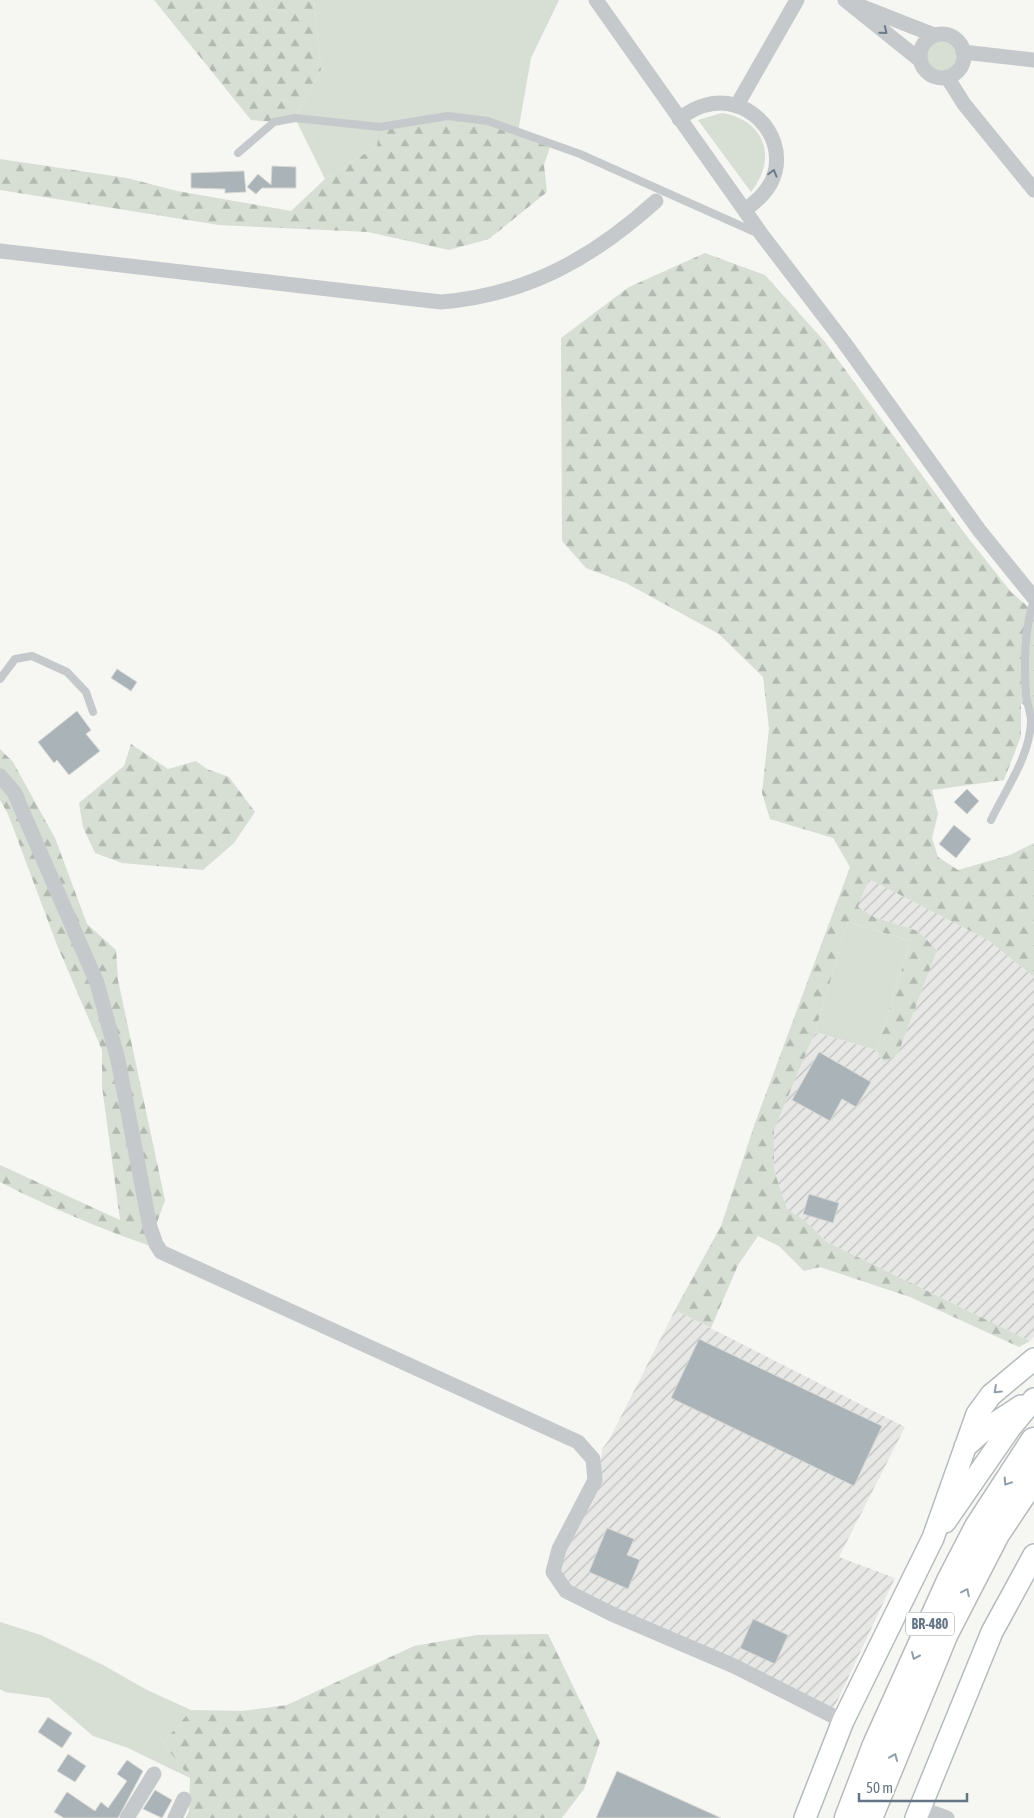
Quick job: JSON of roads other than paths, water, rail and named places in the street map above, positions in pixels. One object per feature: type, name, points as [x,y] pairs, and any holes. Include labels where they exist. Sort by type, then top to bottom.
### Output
[{"type":"highway","name":"BR-480","points":[[848,1818],[876,1745],[950,1581],[978,1527],[1034,1441]]},
{"type":"highway","name":"BR-480","points":[[869,1818],[945,1633],[996,1534],[1034,1477]]},
{"type":"main road","points":[[805,1818],[843,1721],[933,1538],[977,1414],[991,1395],[1034,1359]]},
{"type":"main road","points":[[933,1538],[1010,1428],[1034,1399]]},
{"type":"main road","points":[[963,1449],[989,1427],[1034,1399]]},
{"type":"main road","points":[[918,1813],[992,1632],[1034,1555]]},
{"type":"street","points":[[596,0],[762,235],[843,341],[979,530],[1034,599]]},
{"type":"street","points":[[737,105],[797,0]]},
{"type":"street","points":[[846,1],[934,35],[941,34],[956,39],[964,52],[962,65],[953,75],[947,77],[934,76],[923,68],[921,61],[922,46],[934,35]]},
{"type":"street","points":[[846,1],[921,61]]},
{"type":"street","points":[[964,52],[1034,60]]},
{"type":"street","points":[[947,77],[964,104],[1034,190]]},
{"type":"street","points":[[679,119],[706,104],[722,103],[737,105],[752,112],[765,124],[773,138],[777,155],[775,172],[768,187],[745,210]]},
{"type":"street","points":[[0,251],[441,302],[495,295],[555,273],[634,221],[656,201]]},
{"type":"street","points":[[0,776],[14,792],[97,983],[118,1060],[150,1227],[161,1252],[578,1442],[593,1459],[595,1480],[559,1549],[554,1572],[566,1591],[612,1614],[734,1666],[843,1721]]},
{"type":"street","points":[[126,1818],[154,1774]]},
{"type":"street","points":[[175,1818],[184,1799]]},
{"type":"street","points":[[918,1813],[947,1818]]},
{"type":"lane","points":[[238,153],[274,122],[295,118],[380,128],[448,116],[488,121],[580,154],[762,235]]},
{"type":"lane","points":[[991,820],[1027,749],[1031,720],[1026,697],[1026,639],[1027,620],[1034,599]]},
{"type":"lane","points":[[0,679],[15,659],[32,656],[66,672],[86,692],[93,712]]}]
